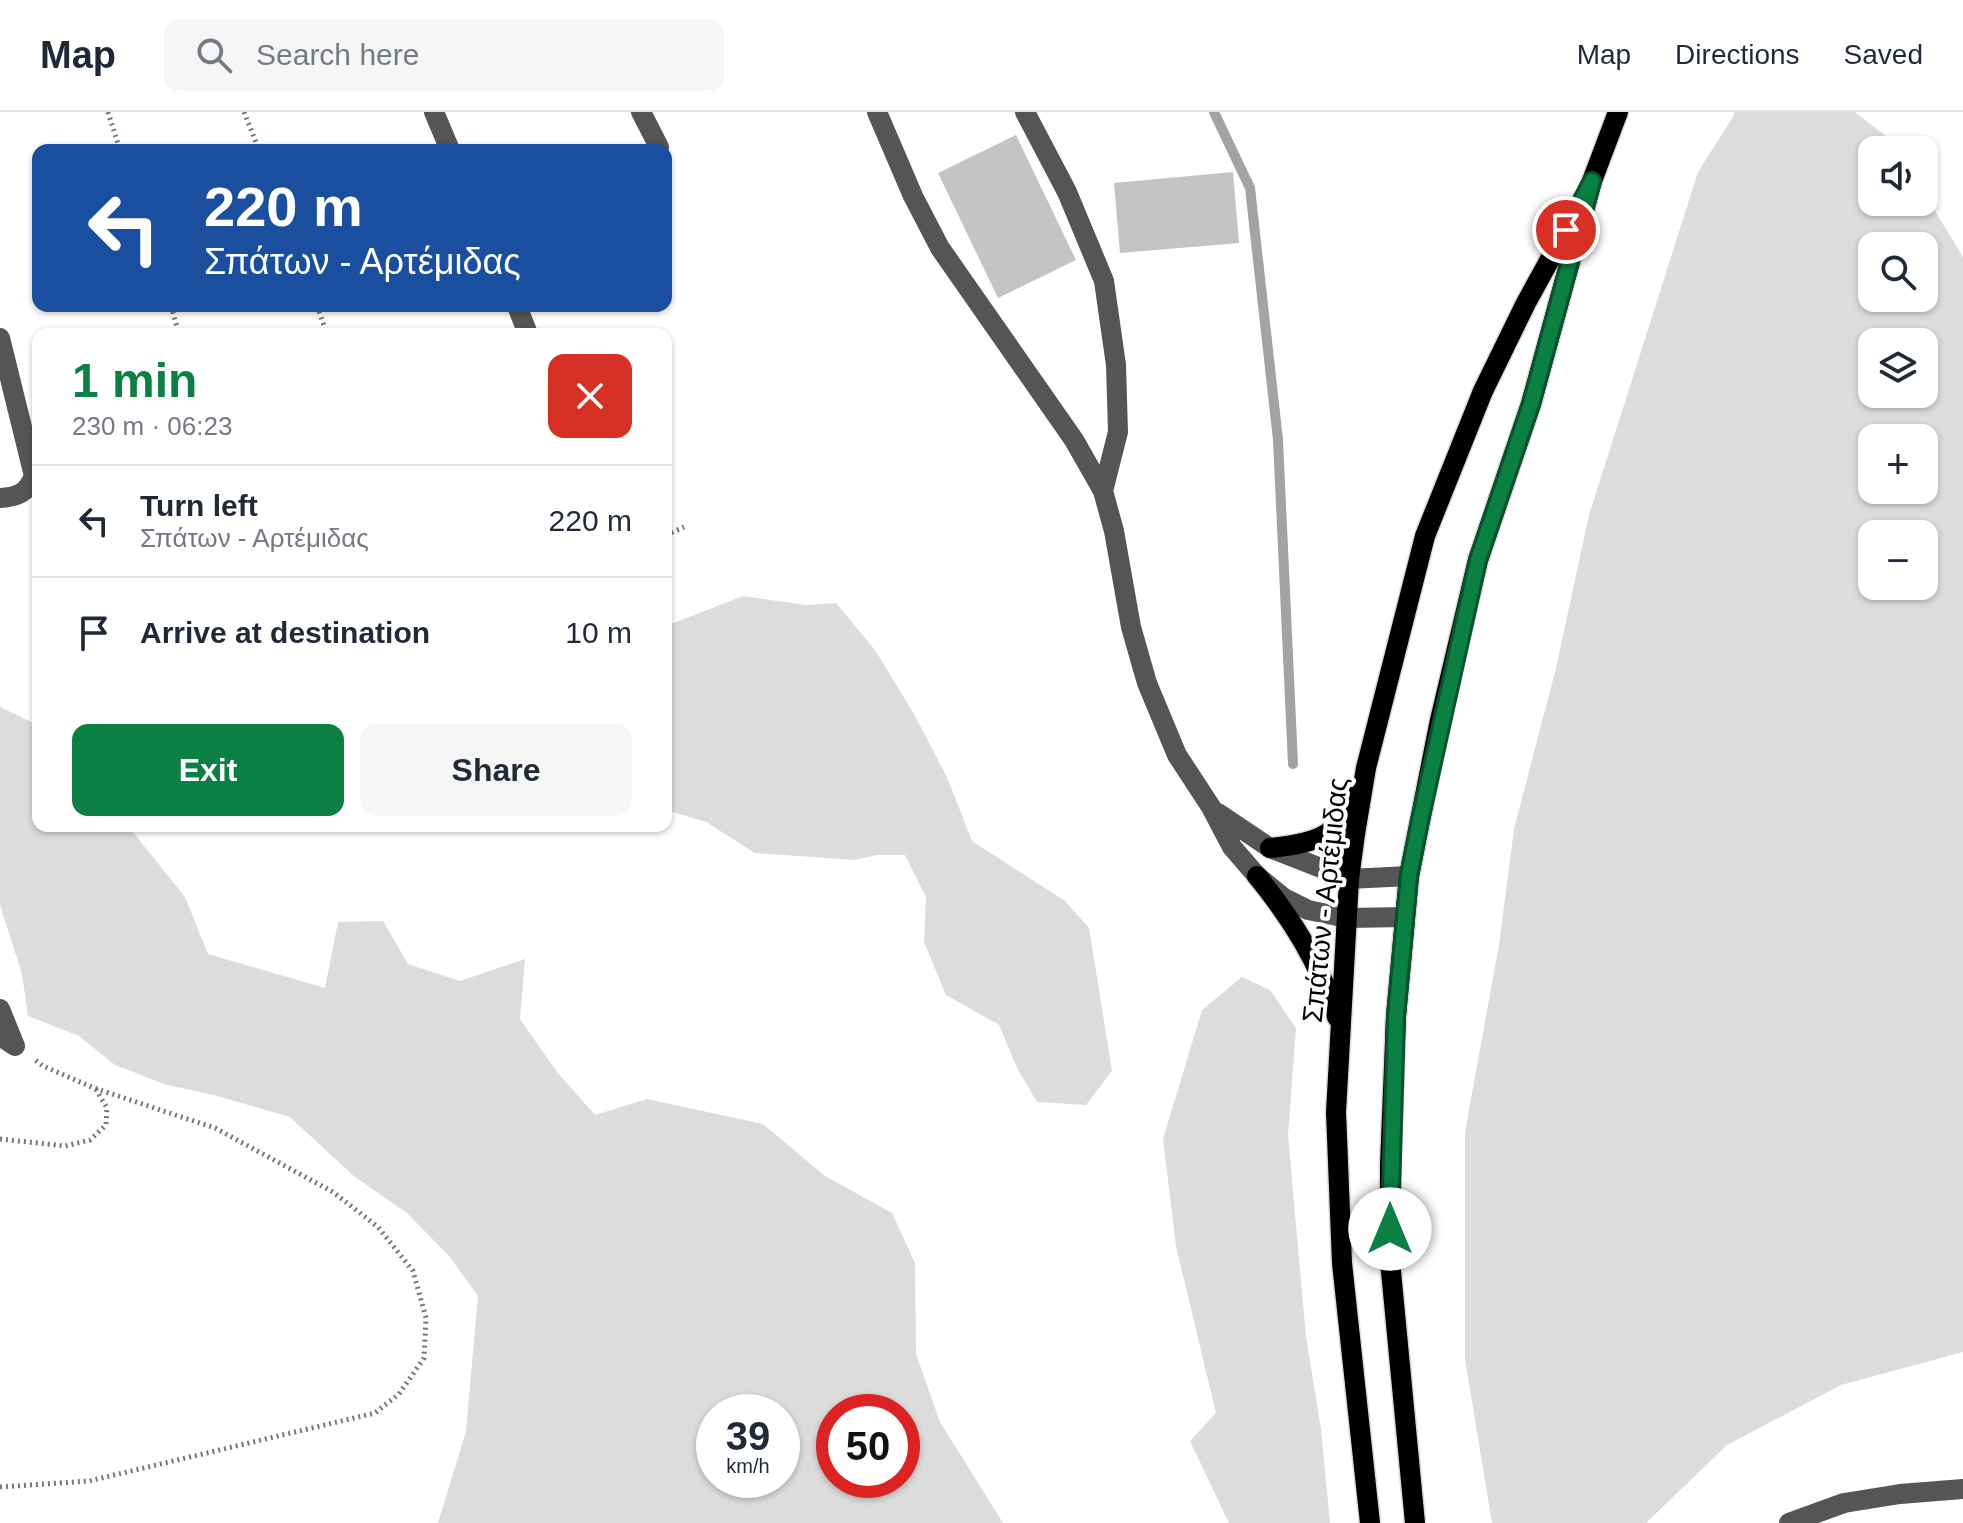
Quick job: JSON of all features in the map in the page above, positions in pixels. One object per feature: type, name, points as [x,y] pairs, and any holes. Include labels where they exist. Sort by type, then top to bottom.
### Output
[{"type":"main road","name":"Σπάτων - Αρτέμιδας","points":[[1415,1523],[1390,1261],[1396,1016],[1409,876],[1440,720],[1478,560],[1531,404],[1592,181],[1618,112]]},
{"type":"main road","name":"Σπάτων - Αρτέμιδας","points":[[1370,1523],[1342,1263],[1336,1112],[1349,879],[1366,768],[1425,536],[1483,391],[1592,181]]},
{"type":"main road","points":[[1270,848],[1305,844],[1336,829],[1352,805],[1366,768]]},
{"type":"main road","points":[[1257,876],[1285,909],[1308,945],[1326,984],[1339,1026]]},
{"type":"street","points":[[434,112],[447,144]]},
{"type":"street","points":[[641,112],[657,144]]},
{"type":"street","points":[[877,112],[913,196],[940,248],[1074,440],[1103,491],[1114,531],[1131,627],[1147,683],[1177,755],[1211,807],[1232,847],[1257,876],[1284,898],[1308,910],[1347,918],[1405,917]]},
{"type":"street","points":[[1025,112],[1067,192],[1104,281],[1116,365],[1118,432],[1103,491]]},
{"type":"street","points":[[0,338],[32,468]]},
{"type":"street","points":[[0,498],[22,494],[32,481]]},
{"type":"street","points":[[1211,807],[1241,831],[1270,848],[1349,879],[1409,876]]},
{"type":"street","points":[[0,1009],[8,1041]]},
{"type":"street","points":[[1789,1523],[1844,1503],[1963,1489]]},
{"type":"path","points":[[108,112],[118,144]]},
{"type":"path","points":[[244,112],[257,144]]},
{"type":"path","points":[[672,532],[684,527]]},
{"type":"path","points":[[0,1487],[89,1481],[375,1413],[399,1394],[424,1358],[426,1318],[413,1271],[378,1227],[333,1192],[215,1128],[94,1088],[43,1066],[8,1041]]},
{"type":"path","points":[[0,1139],[65,1146],[90,1140],[106,1125],[107,1108],[94,1088]]},
{"type":"shaded area","points":[[1734,112],[1855,112],[1886,136],[1858,136],[1858,216],[1938,216],[1963,257],[1963,1352],[1841,1385],[1727,1445],[1646,1523],[1492,1523],[1465,1359],[1465,1132],[1499,945],[1514,829],[1556,668],[1589,515],[1698,172]]},
{"type":"shaded area","points":[[743,596],[806,605],[836,603],[875,650],[914,714],[947,777],[972,841],[1065,901],[1089,928],[1112,1071],[1086,1105],[1037,1102],[1017,1068],[999,1025],[946,995],[924,942],[926,897],[905,855],[877,855],[855,860],[755,853],[706,822],[672,812],[672,624]]},
{"type":"shaded area","points":[[0,707],[32,722],[32,832],[133,832],[185,897],[208,954],[325,988],[338,922],[383,921],[408,964],[460,981],[525,959],[520,1019],[557,1072],[595,1115],[647,1099],[763,1124],[825,1176],[892,1213],[915,1263],[916,1354],[940,1422],[1003,1523],[438,1523],[466,1431],[478,1296],[449,1256],[407,1213],[355,1177],[290,1117],[167,1085],[115,1065],[79,1036],[28,1016],[22,974],[0,905]]},
{"type":"shaded area","points":[[1242,977],[1270,990],[1296,1028],[1288,1135],[1306,1337],[1321,1429],[1330,1523],[1229,1523],[1190,1441],[1216,1413],[1176,1246],[1163,1139],[1202,1010]]},
{"type":"building","points":[[1016,135],[1076,260],[998,298],[938,173]]},
{"type":"building","points":[[1233,172],[1239,243],[1120,253],[1114,183]]},
{"type":"waterway","points":[[1214,112],[1250,188],[1278,440],[1293,764]]},
{"type":"route","points":[[1390,1229],[1396,1016],[1409,876],[1440,720],[1478,560],[1531,404],[1592,181],[1566,230]]}]
